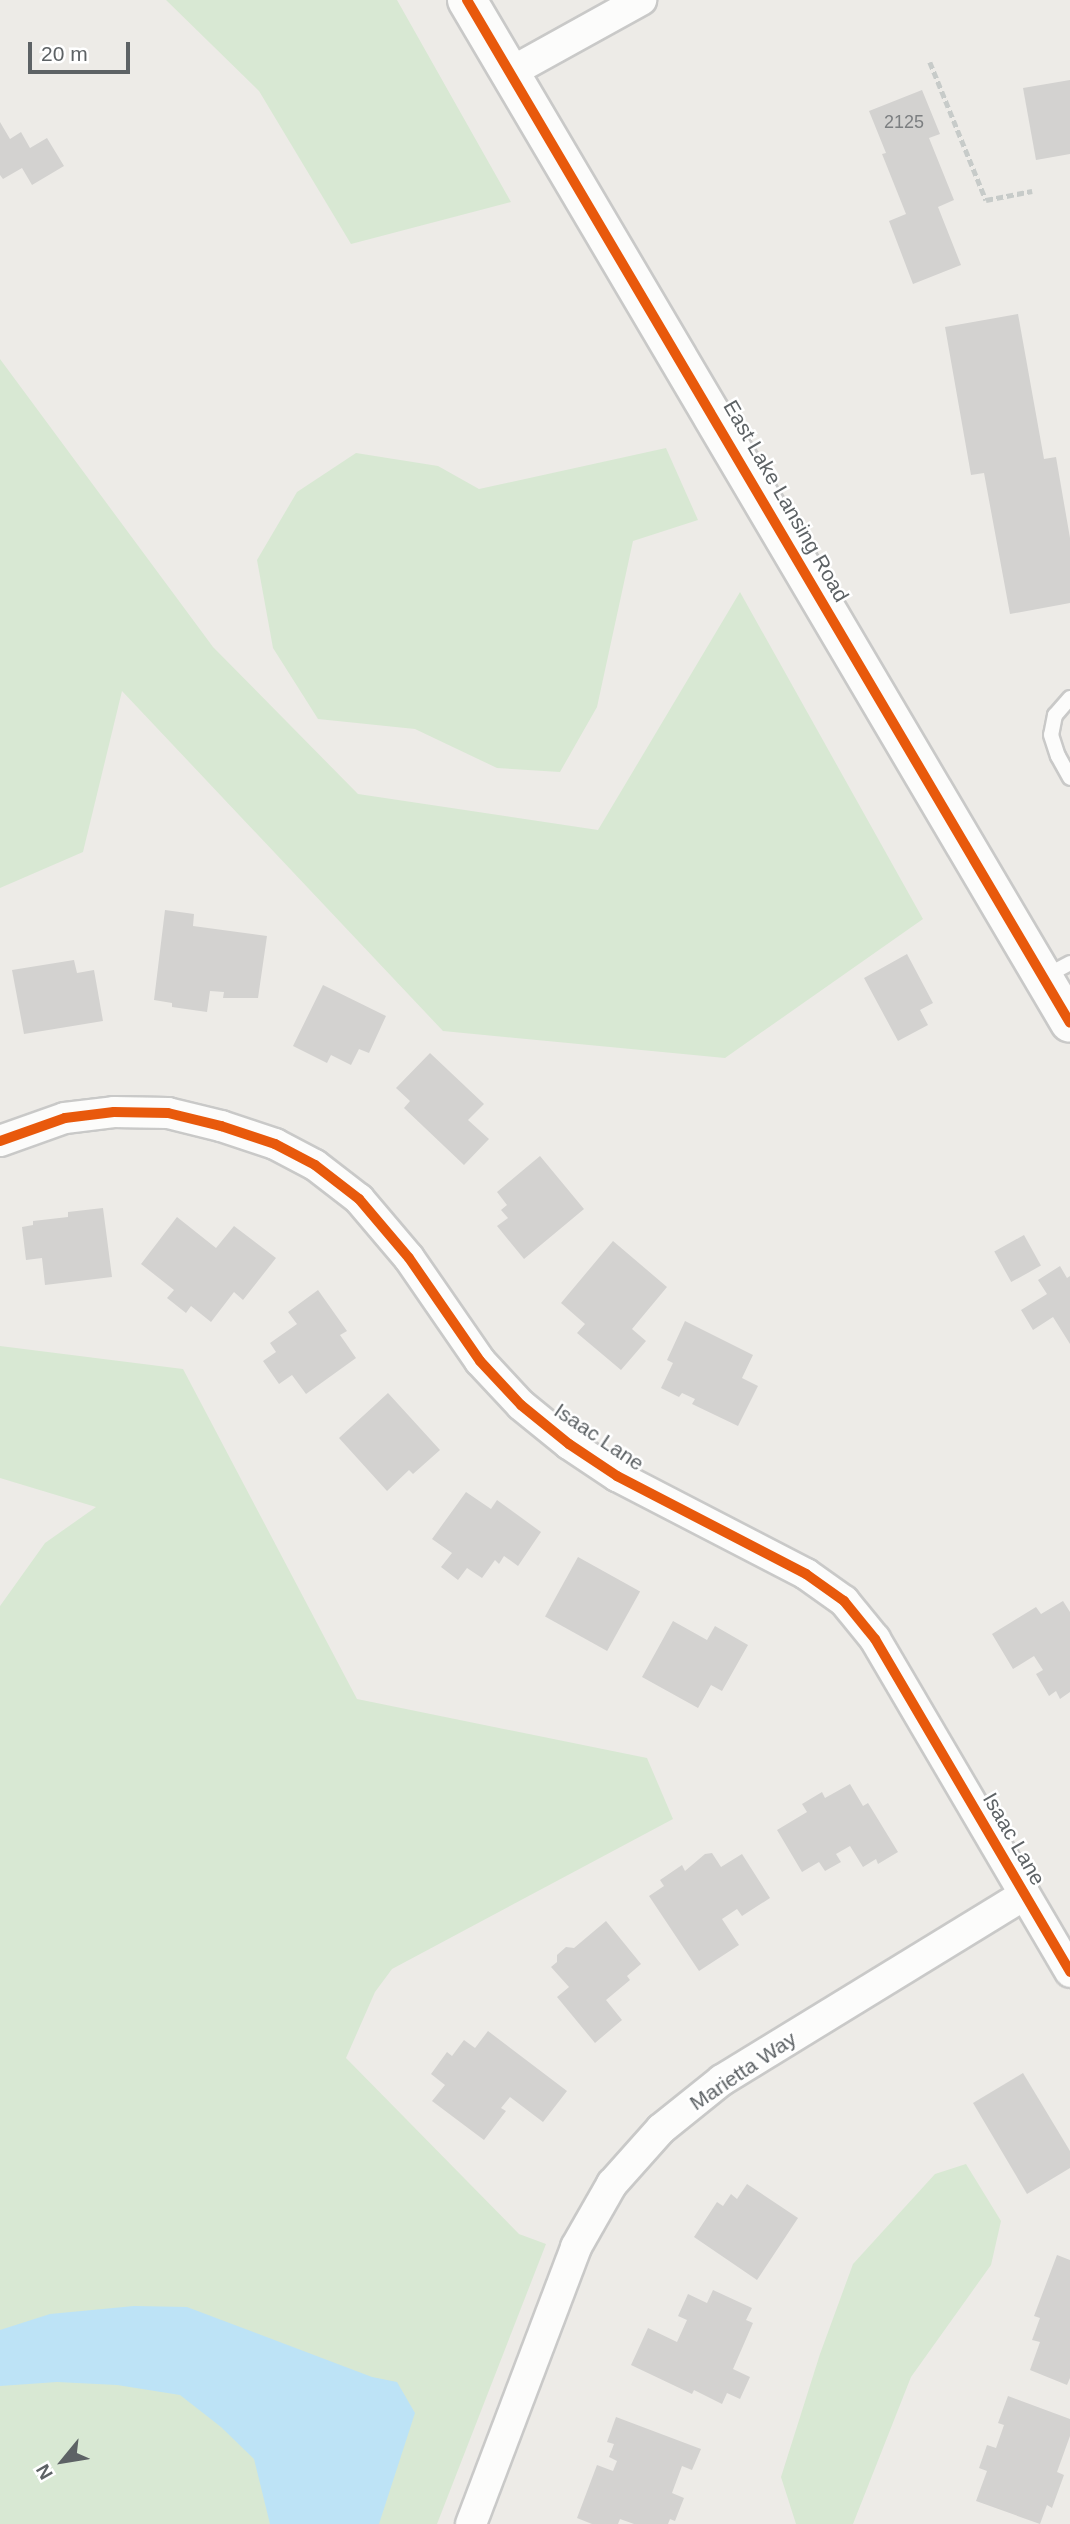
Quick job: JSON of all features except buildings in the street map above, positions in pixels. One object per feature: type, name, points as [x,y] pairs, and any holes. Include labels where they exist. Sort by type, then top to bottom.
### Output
[{"type":"street","name":"East Lake Lansing Road","points":[[467,0],[1056,970],[1070,1023]]},
{"type":"street","points":[[511,72],[640,0]]},
{"type":"street","name":"Isaac Lane","points":[[0,1141],[65,1118],[114,1112],[168,1113],[275,1144],[315,1165],[359,1199],[409,1258],[480,1361],[521,1405],[569,1444],[617,1476],[806,1574],[844,1601],[875,1639],[1070,1972]]},
{"type":"street","name":"Marietta Way","points":[[471,2524],[576,2248],[612,2183],[661,2129],[722,2080],[1024,1895]]},
{"type":"lane","points":[[1070,698],[1055,715],[1051,735],[1070,778]]},
{"type":"path","points":[[930,62],[986,200],[1032,191]]},
{"type":"green space","points":[[166,0],[397,0],[511,202],[351,244],[259,91]]},
{"type":"green space","points":[[0,359],[213,647],[358,794],[598,830],[740,592],[923,919],[725,1058],[443,1031],[122,691],[83,852],[0,888]]},
{"type":"green space","points":[[666,448],[698,520],[633,541],[597,707],[560,772],[497,768],[415,729],[318,719],[273,648],[257,560],[297,492],[356,453],[438,466],[479,489]]},
{"type":"green space","points":[[0,1346],[183,1369],[357,1699],[647,1758],[673,1819],[392,1969],[375,1992],[346,2058],[519,2234],[546,2244],[437,2524],[0,2524],[0,1606],[45,1543],[96,1507],[0,1478]]},
{"type":"green space","points":[[966,2164],[1001,2221],[991,2265],[911,2377],[853,2524],[796,2524],[781,2477],[820,2354],[853,2264],[935,2174]]},
{"type":"water","points":[[134,2306],[187,2307],[372,2377],[397,2382],[415,2413],[379,2524],[270,2524],[254,2459],[221,2427],[180,2395],[117,2385],[57,2382],[0,2386],[0,2330],[50,2314]]},
{"type":"cycle path","points":[[467,0],[1070,1023]]},
{"type":"cycle path","points":[[0,1141],[65,1118],[114,1112],[168,1113],[221,1126],[275,1144],[315,1165],[359,1199],[409,1258],[480,1361],[521,1405],[569,1444],[617,1476],[806,1574],[844,1601],[875,1639],[1070,1972]]}]
